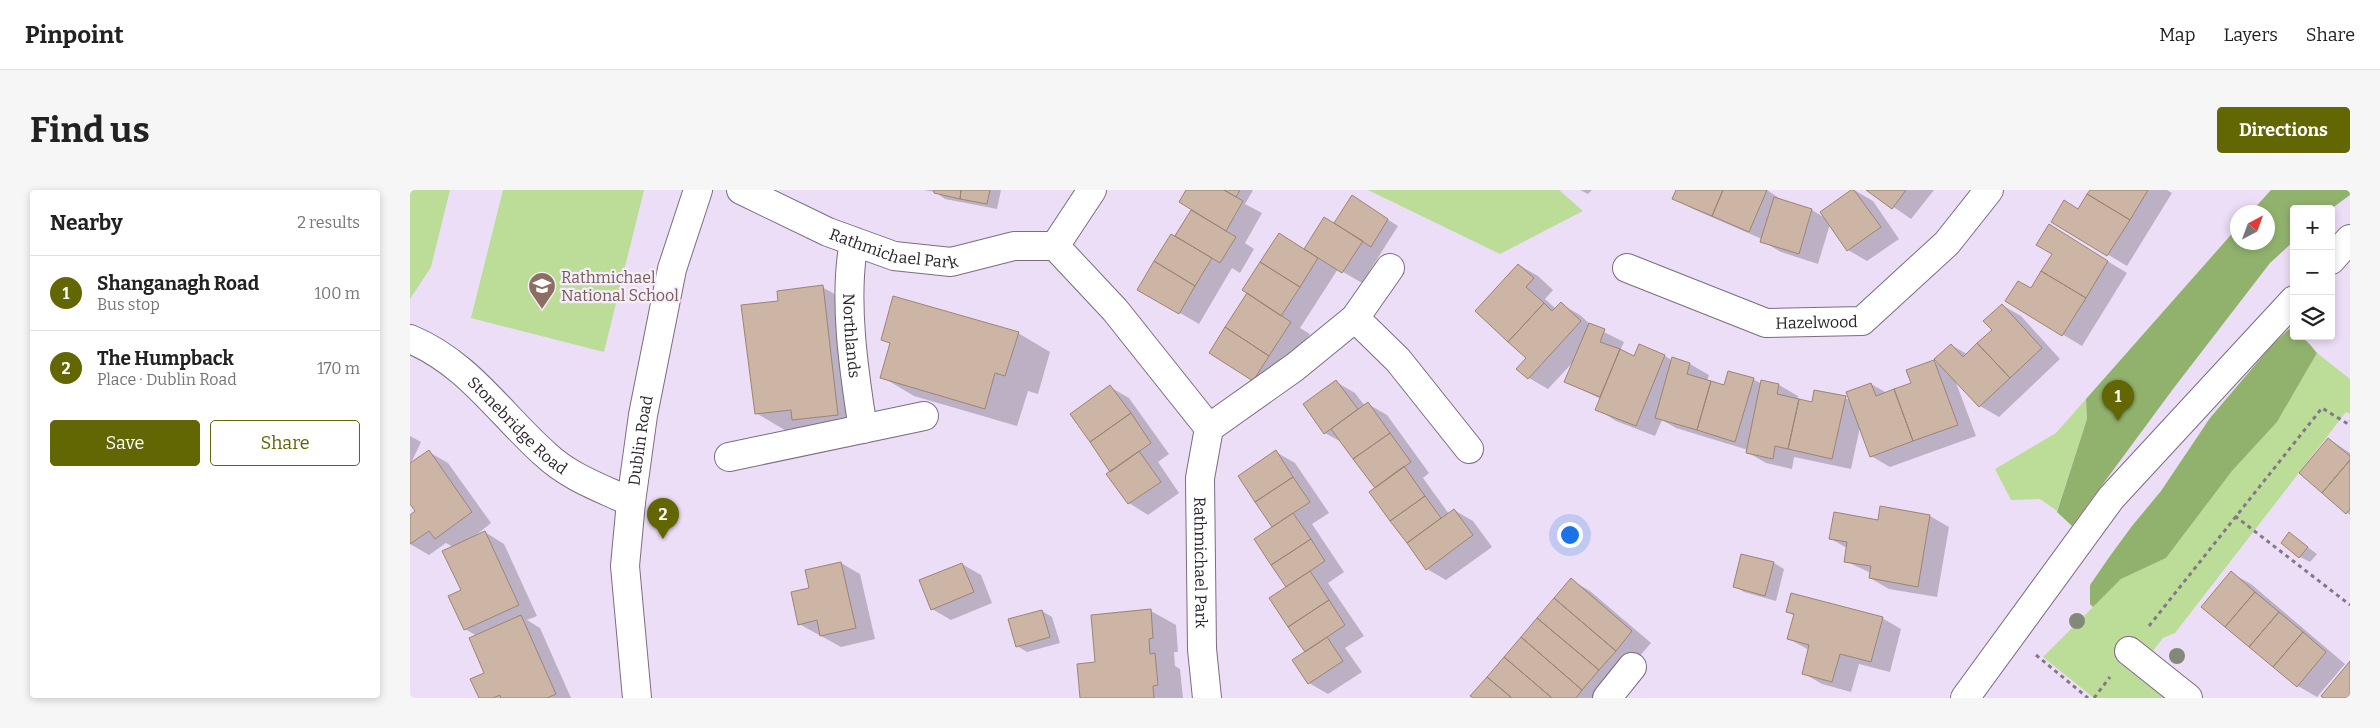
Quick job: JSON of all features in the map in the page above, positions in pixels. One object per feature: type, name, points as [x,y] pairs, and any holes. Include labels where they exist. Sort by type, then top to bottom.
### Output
[{"type":"street","name":"Dublin Road","points":[[637,698],[624,566],[631,502],[643,415],[672,269],[698,190]]},
{"type":"street","name":"Rathmichael Park","points":[[741,190],[828,232],[894,256],[951,262],[1014,246],[1055,246]]},
{"type":"street","points":[[1092,190],[1055,246],[1115,310],[1209,428],[1295,367],[1355,318],[1390,268]]},
{"type":"street","name":"Hazelwood","points":[[1627,268],[1766,323],[1862,321],[1947,242],[1989,190]]},
{"type":"street","points":[[2335,256],[2350,239]]},
{"type":"street","name":"Northlands","points":[[854,242],[850,262],[853,364],[863,429]]},
{"type":"street","points":[[1965,698],[2111,498],[2290,304]]},
{"type":"street","points":[[1355,318],[1398,360],[1469,449]]},
{"type":"street","name":"Stonebridge Road","points":[[410,339],[433,351],[469,376],[561,468],[631,502]]},
{"type":"street","points":[[729,457],[924,416]]},
{"type":"street","name":"Rathmichael Park","points":[[1207,698],[1202,650],[1200,478],[1209,428]]},
{"type":"street","points":[[2129,651],[2188,698]]},
{"type":"street","points":[[1607,698],[1632,667]]},
{"type":"path","points":[[2094,698],[2235,516],[2322,408],[2348,424],[2350,421]]},
{"type":"path","points":[[2235,516],[2350,605]]},
{"type":"path","points":[[2011,635],[2088,698]]},
{"type":"green space","points":[[410,190],[450,190],[431,267],[410,299]]},
{"type":"green space","points":[[503,190],[644,190],[604,352],[471,318]]},
{"type":"green space","points":[[1368,190],[1559,190],[1583,211],[1500,254]]},
{"type":"green space","points":[[2271,190],[2350,190],[2350,195],[2335,206],[2290,205],[2290,245],[2270,263],[2173,389],[2072,526],[2057,512],[2087,419],[2086,399],[2230,236],[2230,250],[2275,250],[2275,205],[2257,205]]},
{"type":"green space","points":[[2289,329],[2290,340],[2304,340],[2317,353],[2277,422],[2232,471],[2166,558],[2121,579],[2093,607],[2090,604],[2090,585],[2132,526],[2161,491],[2210,418],[2272,345]]},
{"type":"green space","points":[[2317,353],[2350,379],[2350,414],[2346,412],[2175,633],[2163,638],[2136,673],[2167,698],[2094,698],[2043,657],[2121,579],[2166,558],[2232,471],[2277,422]]},
{"type":"green space","points":[[2086,399],[2087,419],[2057,511],[2040,499],[2011,500],[1995,469],[2056,433]]},
{"type":"building","points":[[934,190],[961,190],[960,199],[934,193]]},
{"type":"building","points":[[961,190],[990,190],[987,204],[960,199]]},
{"type":"building","points":[[1186,190],[1224,190],[1243,201],[1226,231],[1179,202]]},
{"type":"building","points":[[1224,190],[1240,190],[1236,197]]},
{"type":"building","points":[[1676,190],[1723,190],[1712,216],[1672,199]]},
{"type":"building","points":[[1723,190],[1767,190],[1749,232],[1712,216]]},
{"type":"building","points":[[1851,190],[1854,190],[1881,227],[1847,251],[1820,212]]},
{"type":"building","points":[[1866,190],[1906,190],[1892,209]]},
{"type":"building","points":[[2090,190],[2148,190],[2130,220],[2087,194]]},
{"type":"building","points":[[2087,194],[2130,220],[2107,256],[2051,222],[2064,200],[2078,209]]},
{"type":"building","points":[[1352,195],[1388,219],[1371,247],[1334,223]]},
{"type":"building","points":[[1774,197],[1812,209],[1799,254],[1760,242]]},
{"type":"building","points":[[1191,210],[1236,237],[1220,263],[1175,236]]},
{"type":"building","points":[[1324,217],[1363,241],[1342,273],[1304,249]]},
{"type":"building","points":[[2049,224],[2108,261],[2086,298],[2041,271],[2052,254],[2036,245]]},
{"type":"building","points":[[1279,233],[1318,258],[1300,287],[1260,262]]},
{"type":"building","points":[[1171,234],[1212,258],[1195,286],[1154,261]]},
{"type":"building","points":[[1154,261],[1195,286],[1179,314],[1137,290]]},
{"type":"building","points":[[1260,262],[1300,287],[1281,316],[1242,290]]},
{"type":"building","points":[[1518,264],[1534,278],[1526,287],[1544,303],[1508,342],[1475,311]]},
{"type":"building","points":[[2041,271],[2086,298],[2062,336],[2005,301],[2018,281],[2031,288]]},
{"type":"building","points":[[823,285],[838,415],[792,420],[791,410],[755,414],[741,305],[778,301],[777,291]]},
{"type":"building","points":[[1247,293],[1291,322],[1269,356],[1225,327]]},
{"type":"building","points":[[893,296],[1019,332],[1005,376],[995,373],[985,409],[880,378],[890,343],[881,340]]},
{"type":"building","points":[[1561,302],[1581,321],[1528,379],[1516,369],[1526,358],[1508,342],[1544,303],[1552,311]]},
{"type":"building","points":[[2002,304],[2042,348],[2010,378],[1977,343],[1992,330],[1983,321]]},
{"type":"building","points":[[1589,323],[1605,329],[1600,342],[1620,349],[1600,397],[1564,382]]},
{"type":"building","points":[[1225,327],[1269,356],[1253,381],[1209,353]]},
{"type":"building","points":[[1977,343],[2010,378],[1979,407],[1934,359],[1951,344],[1963,357]]},
{"type":"building","points":[[1639,344],[1665,355],[1636,426],[1595,410],[1620,349],[1634,356]]},
{"type":"building","points":[[1672,357],[1690,363],[1687,374],[1711,381],[1697,430],[1655,418]]},
{"type":"building","points":[[1934,360],[1958,425],[1913,441],[1894,389],[1911,383],[1906,370]]},
{"type":"building","points":[[1728,371],[1754,378],[1735,442],[1697,430],[1711,381],[1724,385]]},
{"type":"building","points":[[1336,380],[1358,409],[1324,434],[1303,404]]},
{"type":"building","points":[[1761,380],[1779,384],[1777,394],[1799,399],[1788,449],[1775,446],[1773,459],[1746,453]]},
{"type":"building","points":[[1871,383],[1876,396],[1894,389],[1913,441],[1870,457],[1846,392]]},
{"type":"building","points":[[1110,385],[1131,413],[1090,442],[1070,414]]},
{"type":"building","points":[[1814,390],[1846,396],[1832,459],[1788,449],[1799,399],[1812,402]]},
{"type":"building","points":[[1368,402],[1390,433],[1353,459],[1331,429]]},
{"type":"building","points":[[1131,413],[1151,443],[1110,472],[1090,442]]},
{"type":"building","points":[[1390,433],[1411,462],[1375,488],[1353,459]]},
{"type":"building","points":[[2328,438],[2350,456],[2350,460],[2322,493],[2299,473]]},
{"type":"building","points":[[429,450],[472,512],[435,539],[429,531],[410,544],[410,515],[415,511],[410,504],[410,463]]},
{"type":"building","points":[[1276,450],[1293,477],[1255,502],[1238,476]]},
{"type":"building","points":[[1139,451],[1161,482],[1128,504],[1106,474]]},
{"type":"building","points":[[2350,460],[2350,509],[2346,514],[2322,493]]},
{"type":"building","points":[[1404,466],[1425,496],[1390,521],[1369,492]]},
{"type":"building","points":[[1293,477],[1310,502],[1272,527],[1255,502]]},
{"type":"building","points":[[1425,496],[1441,518],[1407,543],[1390,521]]},
{"type":"building","points":[[1880,506],[1930,515],[1918,587],[1869,578],[1871,566],[1844,562],[1847,542],[1829,539],[1834,512],[1878,520]]},
{"type":"building","points":[[1454,509],[1473,535],[1426,570],[1407,543]]},
{"type":"building","points":[[1293,513],[1311,539],[1271,565],[1254,539]]},
{"type":"building","points":[[485,531],[519,605],[464,630],[448,596],[461,590],[442,551]]},
{"type":"building","points":[[2289,532],[2308,547],[2299,558],[2281,543]]},
{"type":"building","points":[[1311,539],[1325,561],[1286,587],[1271,565]]},
{"type":"building","points":[[1741,554],[1774,562],[1765,596],[1733,587]]},
{"type":"building","points":[[841,562],[856,628],[820,636],[817,620],[798,625],[791,592],[809,588],[805,570]]},
{"type":"building","points":[[962,563],[974,592],[931,610],[919,580]]},
{"type":"building","points":[[1310,571],[1329,600],[1288,627],[1269,598]]},
{"type":"building","points":[[2231,571],[2255,592],[2225,627],[2201,607]]},
{"type":"building","points":[[1571,578],[1632,631],[1616,651],[1554,598]]},
{"type":"building","points":[[2255,592],[2279,612],[2249,647],[2225,627]]},
{"type":"building","points":[[1791,593],[1883,617],[1871,662],[1840,654],[1832,682],[1802,674],[1809,645],[1787,639],[1794,614],[1786,612]]},
{"type":"building","points":[[1554,598],[1616,651],[1599,670],[1537,618]]},
{"type":"building","points":[[1329,600],[1345,625],[1305,652],[1288,627]]},
{"type":"building","points":[[1151,609],[1153,638],[1149,639],[1150,654],[1155,653],[1158,685],[1153,686],[1154,698],[1080,698],[1077,664],[1095,662],[1091,615]]},
{"type":"building","points":[[1042,610],[1050,637],[1016,647],[1008,619]]},
{"type":"building","points":[[2279,612],[2303,632],[2273,667],[2249,647]]},
{"type":"building","points":[[521,615],[556,694],[547,698],[501,698],[500,695],[493,698],[479,698],[470,679],[484,673],[469,638]]},
{"type":"building","points":[[1537,618],[1599,670],[1582,690],[1521,637]]},
{"type":"building","points":[[2303,632],[2326,652],[2297,687],[2273,667]]},
{"type":"building","points":[[1327,637],[1343,661],[1308,684],[1292,660]]},
{"type":"building","points":[[1521,637],[1582,690],[1576,698],[1552,698],[1504,657]]},
{"type":"building","points":[[1504,657],[1552,698],[1512,698],[1487,677]]},
{"type":"building","points":[[2350,661],[2350,698],[2323,698],[2321,696]]},
{"type":"building","points":[[1487,677],[1512,698],[1473,698],[1470,696]]},
{"type":"place","name":"Rathmichael National School","points":[[542,310]]},
{"type":"place","name":"Shanganagh Road","points":[[2118,421]]},
{"type":"place","name":"The Humpback","points":[[663,539]]}]
